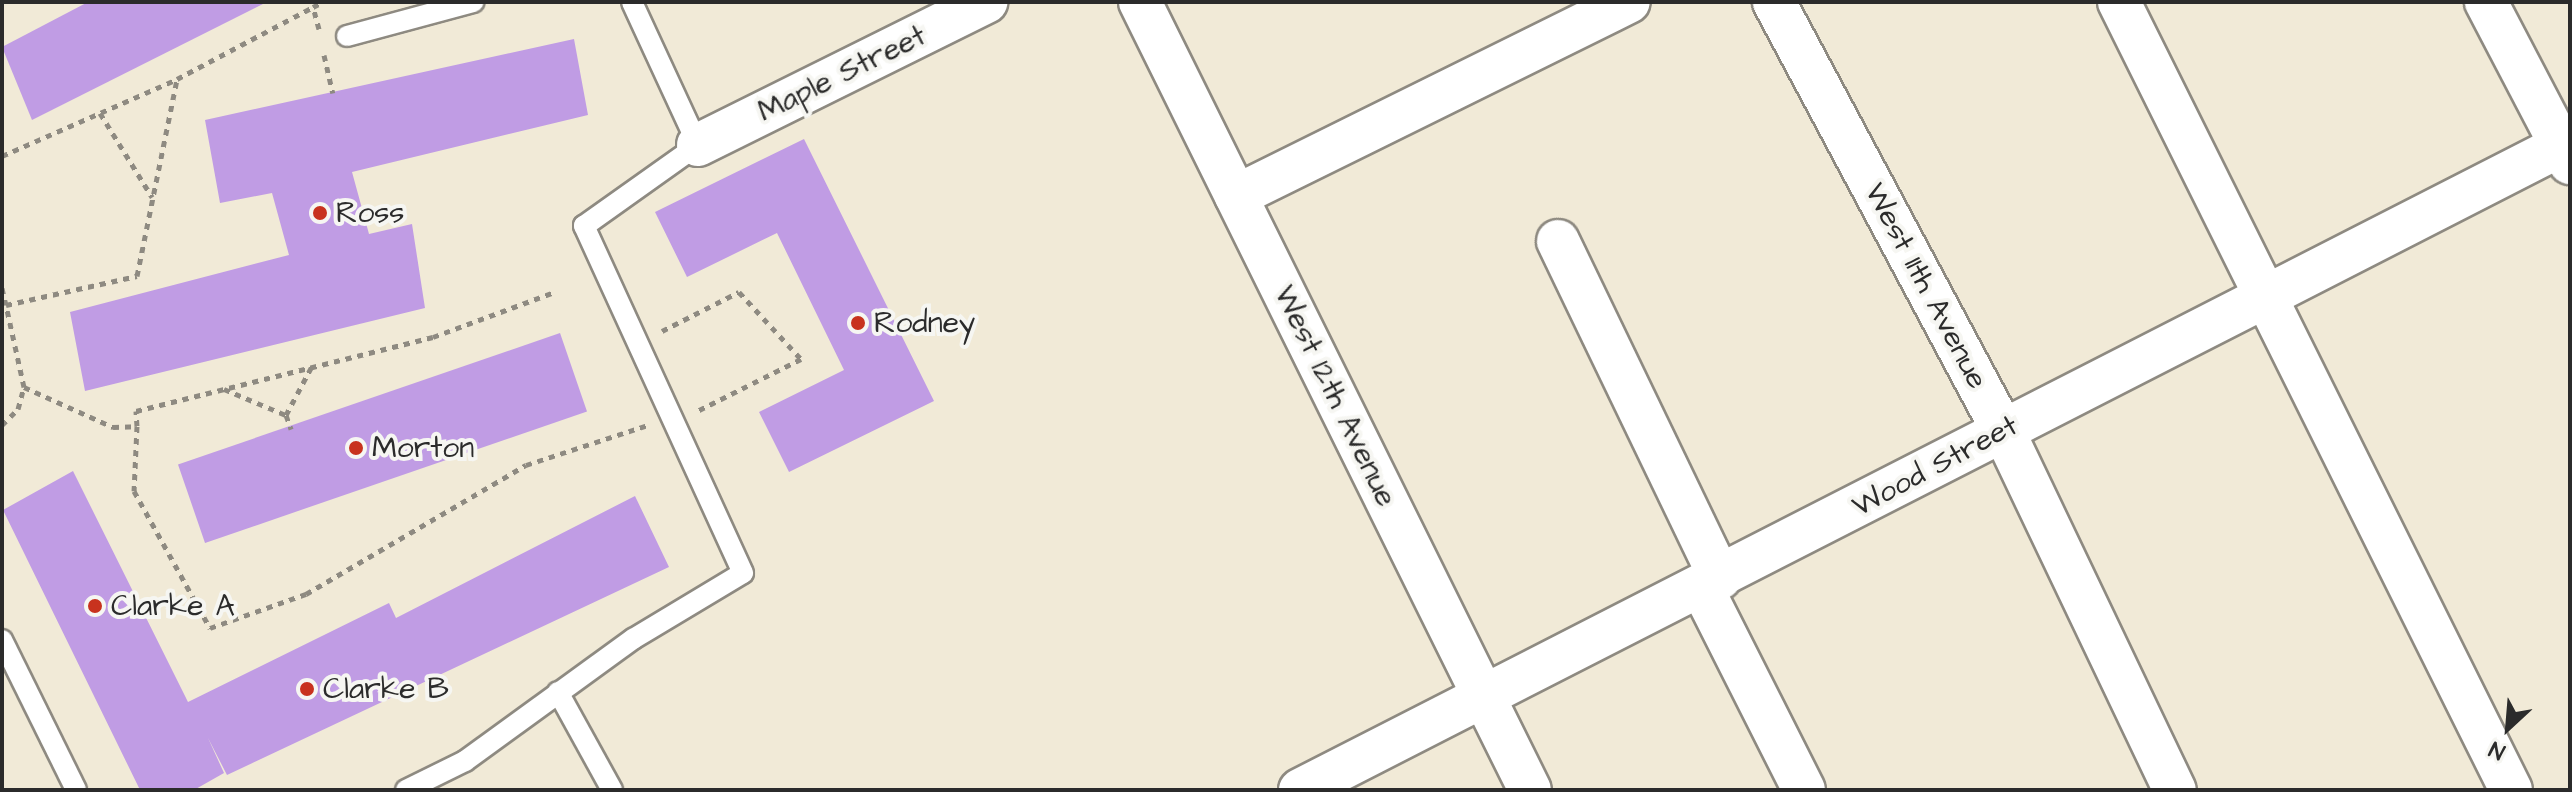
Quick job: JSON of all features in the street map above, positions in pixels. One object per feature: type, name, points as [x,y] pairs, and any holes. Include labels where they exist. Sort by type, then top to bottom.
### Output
[{"type":"street","name":"Maple Street","points":[[698,145],[986,2]]},
{"type":"street","name":"West 12th Avenue","points":[[1140,2],[1530,790]]},
{"type":"street","points":[[1236,196],[1629,2]]},
{"type":"street","name":"West 11th Avenue","points":[[1774,2],[2003,430],[2175,790]]},
{"type":"street","points":[[2119,2],[2262,298],[2511,790]]},
{"type":"street","points":[[2486,2],[2567,149]]},
{"type":"street","name":"Wood Street","points":[[1300,790],[1486,701],[2262,298],[2567,149]]},
{"type":"street","points":[[1558,241],[1804,790]]},
{"type":"lane","points":[[347,36],[473,2]]},
{"type":"lane","points":[[406,790],[465,761],[558,692],[743,573],[584,226],[698,145],[632,2]]},
{"type":"lane","points":[[2,640],[76,790]]},
{"type":"lane","points":[[558,692],[612,790]]},
{"type":"path","points":[[2,156],[177,79],[313,7]]},
{"type":"path","points":[[6,305],[137,276],[177,79]]},
{"type":"path","points":[[100,113],[153,198]]},
{"type":"path","points":[[2,288],[24,387],[18,409],[2,425]]},
{"type":"path","points":[[552,293],[433,337],[136,411],[134,491],[210,628],[306,594],[526,465],[583,441],[627,437],[801,359],[739,292],[638,343]]},
{"type":"path","points":[[286,415],[313,365]]},
{"type":"path","points":[[24,387],[113,427],[137,426]]},
{"type":"path","points":[[223,388],[286,415],[291,429]]},
{"type":"building","points":[[88,2],[267,2],[32,120],[2,47]]},
{"type":"building","name":"Ross","points":[[574,39],[588,115],[352,172],[369,234],[412,224],[425,308],[85,391],[70,312],[289,255],[272,193],[220,203],[205,120]]},
{"type":"building","name":"Rodney","points":[[804,139],[934,401],[789,472],[759,412],[844,370],[777,233],[687,277],[655,212]]},
{"type":"building","name":"Morton","points":[[560,333],[587,411],[205,543],[178,465]]},
{"type":"building","points":[[73,471],[188,702],[389,603],[396,618],[635,496],[669,567],[227,775],[208,738],[224,773],[194,790],[140,790],[3,510]]},
{"type":"place","name":"Ross","points":[[320,213]]},
{"type":"place","name":"Rodney","points":[[858,323]]},
{"type":"place","name":"Morton","points":[[356,448]]},
{"type":"place","name":"Clarke A","points":[[95,606]]},
{"type":"place","name":"Clarke B","points":[[307,689]]}]
